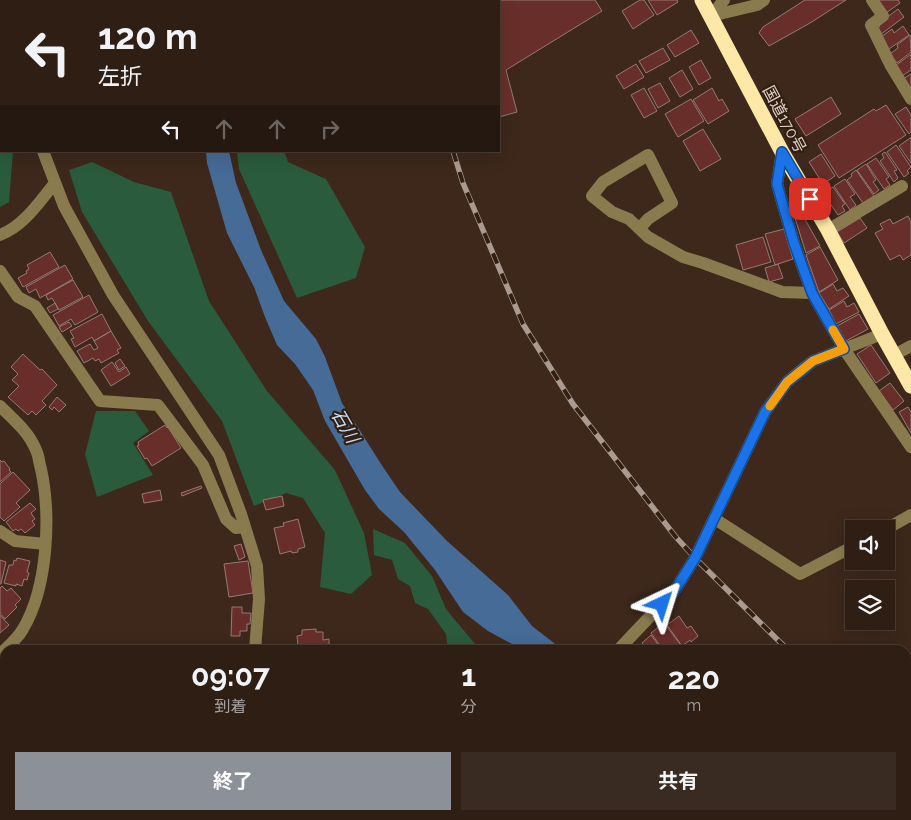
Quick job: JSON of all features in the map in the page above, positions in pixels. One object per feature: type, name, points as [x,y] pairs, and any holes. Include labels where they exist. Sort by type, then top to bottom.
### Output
[{"type":"highway","name":"国道170号","points":[[702,0],[782,152],[828,230],[911,386]]},
{"type":"street","points":[[711,16],[724,0]]},
{"type":"street","points":[[711,16],[736,0]]},
{"type":"street","points":[[711,16],[756,4],[764,0]]},
{"type":"street","points":[[872,0],[883,16],[871,26],[891,66],[911,99]]},
{"type":"street","points":[[43,152],[64,206],[113,295],[219,456],[257,566],[260,599],[255,645]]},
{"type":"street","points":[[782,152],[777,184],[794,243],[812,293],[844,349],[911,447]]},
{"type":"street","points":[[640,228],[648,219],[672,203],[648,155],[603,182],[592,196],[612,212],[629,219],[648,237],[683,258],[703,263],[782,292],[812,293]]},
{"type":"street","points":[[0,235],[9,232],[25,218],[55,183]]},
{"type":"street","points":[[828,230],[902,186]]},
{"type":"street","points":[[0,271],[18,297],[34,306],[100,401],[158,405],[203,465],[226,519],[236,528],[245,528]]},
{"type":"street","points":[[623,645],[675,590],[695,558],[715,520],[765,412],[787,382],[813,361],[882,334]]},
{"type":"street","points":[[894,355],[911,346]]},
{"type":"street","points":[[0,406],[27,433],[37,451],[46,508],[42,578],[34,606],[23,630],[9,645]]},
{"type":"street","points":[[895,524],[911,516]]},
{"type":"street","points":[[715,520],[800,574],[845,551]]},
{"type":"street","points":[[0,531],[15,541],[45,544]]},
{"type":"green space","points":[[0,152],[13,152],[9,202],[0,207]]},
{"type":"green space","points":[[237,152],[284,152],[288,162],[326,179],[365,247],[356,278],[297,298],[239,169]]},
{"type":"green space","points":[[92,162],[134,182],[171,192],[209,301],[267,391],[335,470],[364,533],[372,575],[351,594],[320,587],[325,533],[303,498],[286,493],[254,506],[222,421],[148,321],[82,212],[69,170]]},
{"type":"green space","points":[[96,411],[135,411],[149,431],[133,443],[153,475],[97,497],[85,454]]},
{"type":"green space","points":[[373,529],[405,543],[432,576],[446,609],[476,645],[447,645],[446,634],[428,609],[415,603],[410,586],[398,579],[392,560],[374,555]]},
{"type":"water","name":"石川","points":[[206,152],[229,152],[236,183],[261,250],[284,301],[316,339],[325,357],[342,403],[400,492],[447,541],[508,595],[532,626],[557,645],[514,645],[488,631],[463,612],[435,570],[404,532],[379,509],[365,490],[325,421],[313,390],[295,364],[277,345],[254,287],[227,233],[207,163]]},
{"type":"building","points":[[500,0],[595,0],[602,11],[506,70],[517,112],[500,117]]},
{"type":"building","points":[[640,0],[644,0],[654,15],[633,29],[622,11]]},
{"type":"building","points":[[648,0],[677,0],[678,2],[657,15]]},
{"type":"building","points":[[805,0],[846,0],[769,46],[759,33],[763,27]]},
{"type":"building","points":[[877,0],[898,0],[900,3],[886,13]]},
{"type":"building","points":[[898,9],[904,17],[880,35],[876,29],[880,26],[878,24]]},
{"type":"building","points":[[903,26],[909,35],[889,49],[881,37],[892,29],[894,33]]},
{"type":"building","points":[[691,30],[699,43],[675,57],[667,45]]},
{"type":"building","points":[[910,35],[911,52],[897,63],[890,54],[898,48],[897,45]]},
{"type":"building","points":[[663,48],[670,60],[646,73],[639,61]]},
{"type":"building","points":[[911,54],[911,70],[902,76],[895,66]]},
{"type":"building","points":[[701,60],[711,78],[699,85],[689,67]]},
{"type":"building","points":[[636,64],[644,77],[624,89],[616,76]]},
{"type":"building","points":[[682,70],[693,89],[680,97],[669,78]]},
{"type":"building","points":[[911,74],[911,88],[903,79]]},
{"type":"building","points":[[660,83],[670,101],[658,108],[648,89]]},
{"type":"building","points":[[644,88],[657,111],[644,118],[631,95]]},
{"type":"building","points":[[712,88],[719,101],[722,99],[729,111],[708,124],[693,100]]},
{"type":"building","points":[[831,97],[841,114],[806,136],[795,119]]},
{"type":"building","points":[[691,99],[704,121],[678,137],[665,114]]},
{"type":"building","points":[[886,105],[906,135],[839,178],[818,145],[874,109],[876,111]]},
{"type":"building","points":[[906,107],[911,115],[911,132],[909,134],[895,114]]},
{"type":"building","points":[[703,129],[721,159],[700,171],[683,141]]},
{"type":"building","points":[[911,138],[911,163],[899,146]]},
{"type":"building","points":[[896,145],[911,167],[907,171],[909,173],[904,177],[887,152]]},
{"type":"building","points":[[885,152],[897,170],[894,171],[898,178],[894,182],[880,161],[884,158],[882,154]]},
{"type":"building","points":[[821,154],[835,176],[823,184],[809,162]]},
{"type":"building","points":[[876,158],[889,177],[886,179],[890,185],[884,189],[867,164]]},
{"type":"building","points":[[866,164],[876,180],[873,182],[879,190],[874,194],[857,170]]},
{"type":"building","points":[[856,170],[874,196],[863,203],[847,180]]},
{"type":"building","points":[[845,179],[855,194],[850,197],[856,205],[850,210],[834,186]]},
{"type":"building","points":[[833,187],[845,204],[842,206],[845,211],[838,215],[823,193]]},
{"type":"building","points":[[794,200],[820,246],[806,253],[790,202]]},
{"type":"building","points":[[908,216],[911,222],[911,255],[903,260],[900,255],[890,260],[875,233],[883,229],[880,224],[890,219],[893,224]]},
{"type":"building","points":[[860,218],[867,228],[844,243],[837,232]]},
{"type":"building","points":[[784,229],[793,259],[775,265],[765,234]]},
{"type":"building","points":[[763,237],[771,262],[743,270],[736,245]]},
{"type":"building","points":[[820,247],[838,280],[819,292],[806,255]]},
{"type":"building","points":[[50,252],[59,267],[23,287],[18,278],[27,273],[26,271],[29,269],[27,265]]},
{"type":"building","points":[[778,264],[783,278],[769,282],[765,268]]},
{"type":"building","points":[[65,265],[73,279],[40,298],[36,289],[29,293],[26,287]]},
{"type":"building","points":[[73,280],[83,297],[59,310],[52,298],[48,300],[46,295]]},
{"type":"building","points":[[833,284],[837,291],[843,288],[849,296],[829,309],[819,293]]},
{"type":"building","points":[[89,295],[98,312],[75,325],[71,319],[59,326],[53,315]]},
{"type":"building","points":[[844,301],[847,307],[854,303],[859,312],[836,324],[829,310]]},
{"type":"building","points":[[55,303],[58,309],[50,313],[47,308]]},
{"type":"building","points":[[102,314],[111,331],[94,341],[92,337],[75,347],[71,339],[74,338],[70,331]]},
{"type":"building","points":[[859,314],[868,329],[846,341],[837,326]]},
{"type":"building","points":[[69,322],[72,326],[62,332],[59,327]]},
{"type":"building","points":[[111,331],[121,348],[117,350],[119,353],[101,363],[99,359],[95,361],[93,358],[84,363],[77,351],[90,344],[94,350],[98,348],[94,341]]},
{"type":"building","points":[[871,345],[890,373],[876,383],[857,354]]},
{"type":"building","points":[[23,354],[40,370],[42,369],[57,385],[42,401],[46,405],[36,415],[32,411],[28,415],[8,397],[19,386],[12,380],[18,374],[11,367]]},
{"type":"building","points":[[120,359],[125,366],[119,370],[115,363]]},
{"type":"building","points":[[112,362],[119,372],[126,367],[130,374],[111,386],[101,370]]},
{"type":"building","points":[[890,383],[904,401],[893,410],[879,391]]},
{"type":"building","points":[[57,397],[66,405],[59,412],[54,407],[52,410],[49,407]]},
{"type":"building","points":[[908,407],[911,412],[911,433],[899,412]]},
{"type":"building","points":[[165,425],[181,448],[152,466],[137,446],[139,445],[138,442]]},
{"type":"building","points":[[0,460],[4,461],[11,472],[0,482]]},
{"type":"building","points":[[13,472],[30,490],[16,503],[20,507],[4,521],[0,517],[0,484]]},
{"type":"building","points":[[201,486],[202,488],[182,496],[181,493]]},
{"type":"building","points":[[160,490],[162,500],[144,503],[142,494]]},
{"type":"building","points":[[282,496],[284,506],[266,510],[263,500]]},
{"type":"building","points":[[30,503],[36,509],[31,513],[35,519],[32,521],[35,525],[25,533],[21,529],[13,531],[6,522]]},
{"type":"building","points":[[298,519],[305,547],[298,549],[298,552],[292,553],[291,551],[280,554],[274,528],[284,526],[283,523]]},
{"type":"building","points":[[241,544],[245,557],[239,560],[234,546]]},
{"type":"building","points":[[17,558],[30,561],[27,580],[24,579],[22,586],[4,583],[9,565],[13,565],[14,560],[16,561]]},
{"type":"building","points":[[0,560],[6,562],[1,584],[0,584]]},
{"type":"building","points":[[248,561],[253,593],[229,597],[224,564]]},
{"type":"building","points":[[2,586],[7,591],[11,588],[21,599],[15,605],[17,607],[5,619],[0,613],[0,588]]},
{"type":"building","points":[[232,607],[242,607],[242,613],[251,613],[250,624],[247,624],[247,631],[240,631],[240,636],[231,636]]},
{"type":"building","points":[[0,615],[9,625],[0,633]]},
{"type":"building","points":[[679,616],[687,628],[691,626],[698,636],[691,642],[690,640],[681,645],[667,625]]},
{"type":"building","points":[[664,623],[680,644],[659,645],[651,633]]},
{"type":"building","points":[[316,629],[316,632],[323,632],[323,640],[329,639],[329,645],[298,645],[297,636],[302,635],[302,630]]},
{"type":"building","points":[[651,635],[658,645],[643,645],[642,643]]},
{"type":"railway","points":[[453,152],[463,183],[523,324],[573,404],[675,536],[783,645]]},
{"type":"slow traffic","points":[[770,406],[787,382],[813,361],[844,349],[833,330]]},
{"type":"route","points":[[662,604],[675,590],[695,558],[715,520],[765,412],[787,382],[813,361],[844,349],[812,293],[794,243],[777,184],[782,152],[810,199]]}]
